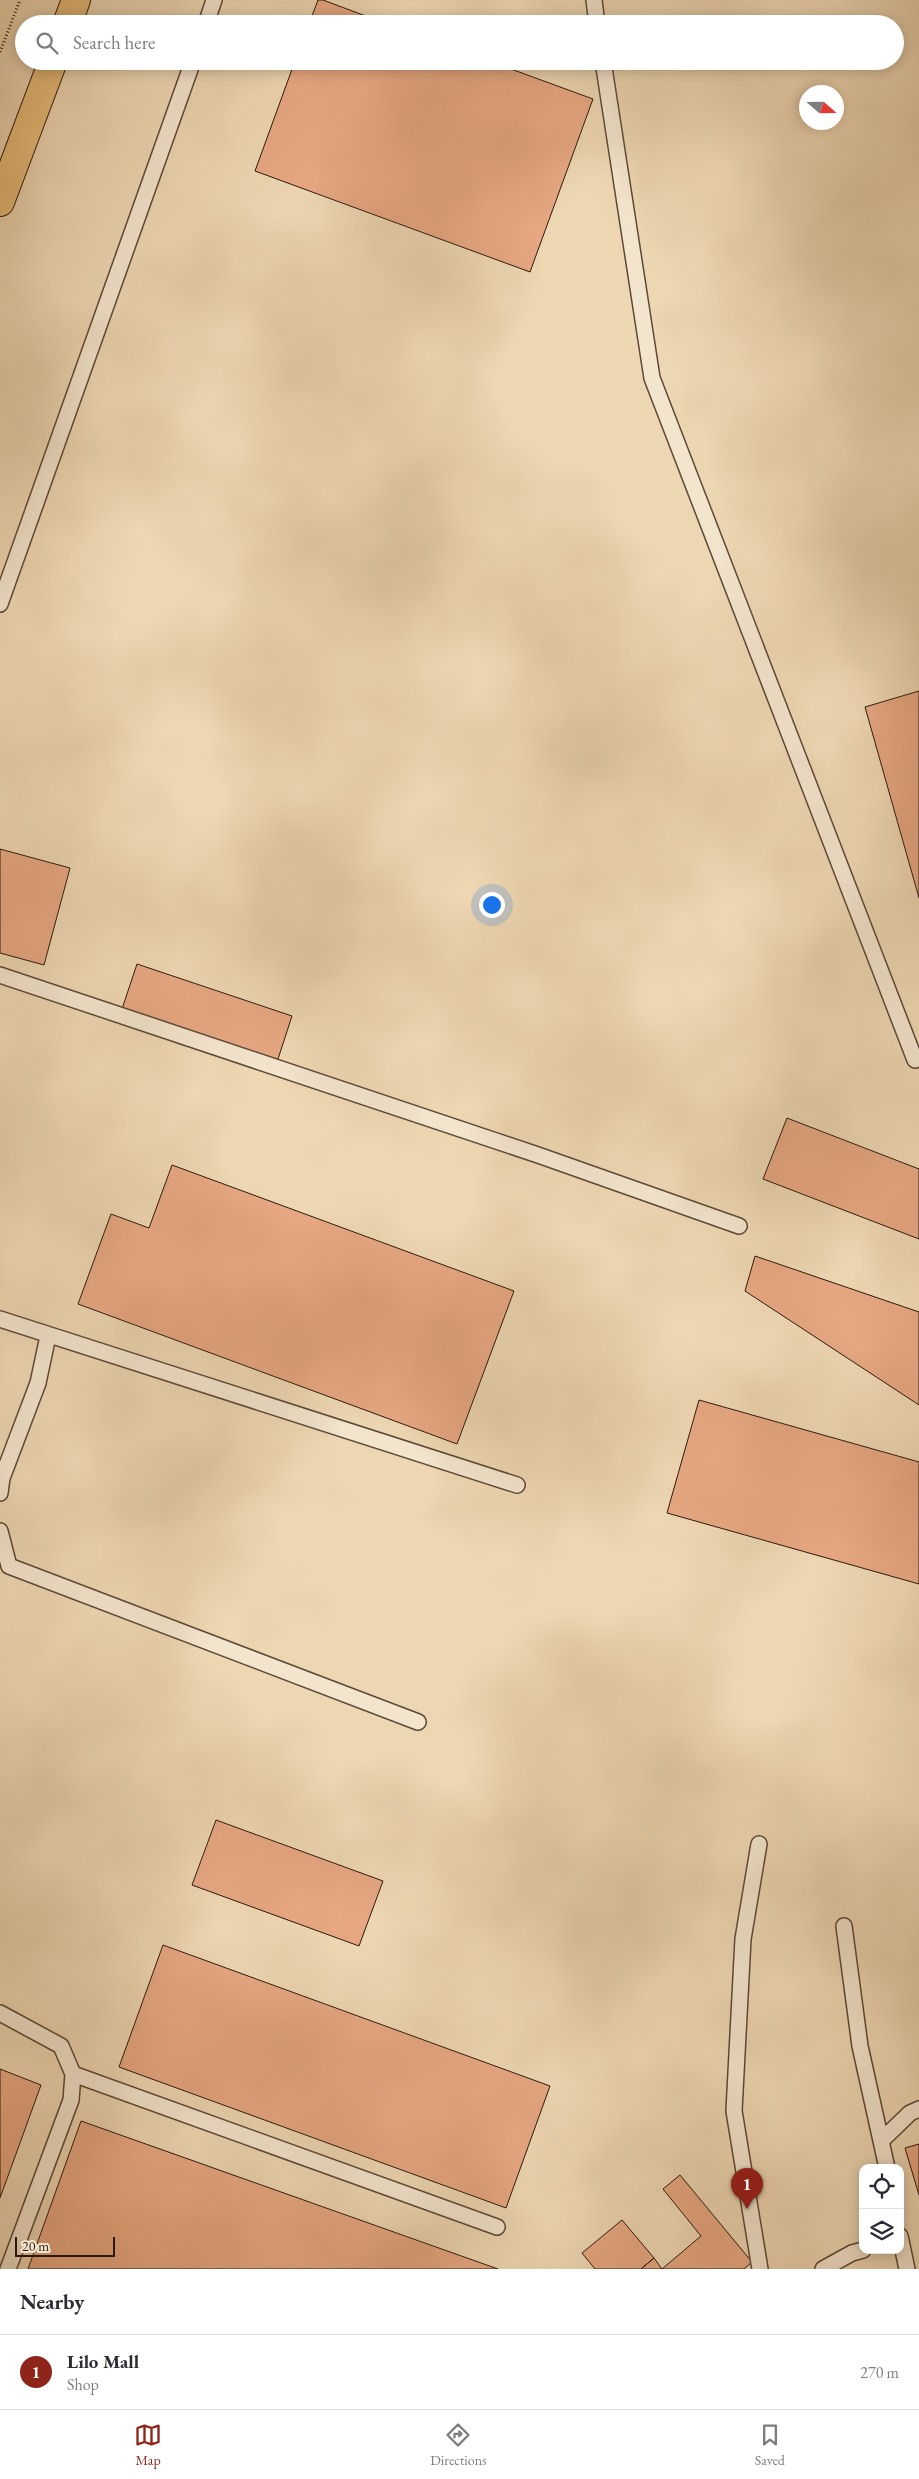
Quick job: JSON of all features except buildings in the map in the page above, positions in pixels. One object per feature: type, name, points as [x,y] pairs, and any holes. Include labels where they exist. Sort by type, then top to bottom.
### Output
[{"type":"highway","points":[[70,15],[76,0]]},
{"type":"highway","points":[[0,202],[50,70]]},
{"type":"lane","points":[[209,15],[214,0]]},
{"type":"lane","points":[[594,0],[596,15]]},
{"type":"lane","points":[[0,604],[189,70]]},
{"type":"lane","points":[[604,70],[652,378],[914,1060]]},
{"type":"lane","points":[[0,975],[538,1155],[739,1226]]},
{"type":"lane","points":[[0,1319],[48,1336],[517,1485]]},
{"type":"lane","points":[[0,1493],[2,1478],[38,1383],[48,1336]]},
{"type":"lane","points":[[0,1531],[5,1566],[418,1722]]},
{"type":"lane","points":[[759,1844],[743,1939],[734,2111],[760,2269]]},
{"type":"lane","points":[[844,1926],[860,2046],[886,2164]]},
{"type":"lane","points":[[0,2013],[61,2046],[73,2074],[71,2100],[8,2269]]},
{"type":"lane","points":[[73,2074],[497,2227]]},
{"type":"lane","points":[[881,2141],[910,2113],[919,2109]]},
{"type":"lane","points":[[823,2269],[852,2252],[859,2251]]},
{"type":"lane","points":[[904,2254],[907,2269]]},
{"type":"path","points":[[0,52],[20,0]]},
{"type":"place","name":"Lilo Mall","points":[[747,2209]]}]
